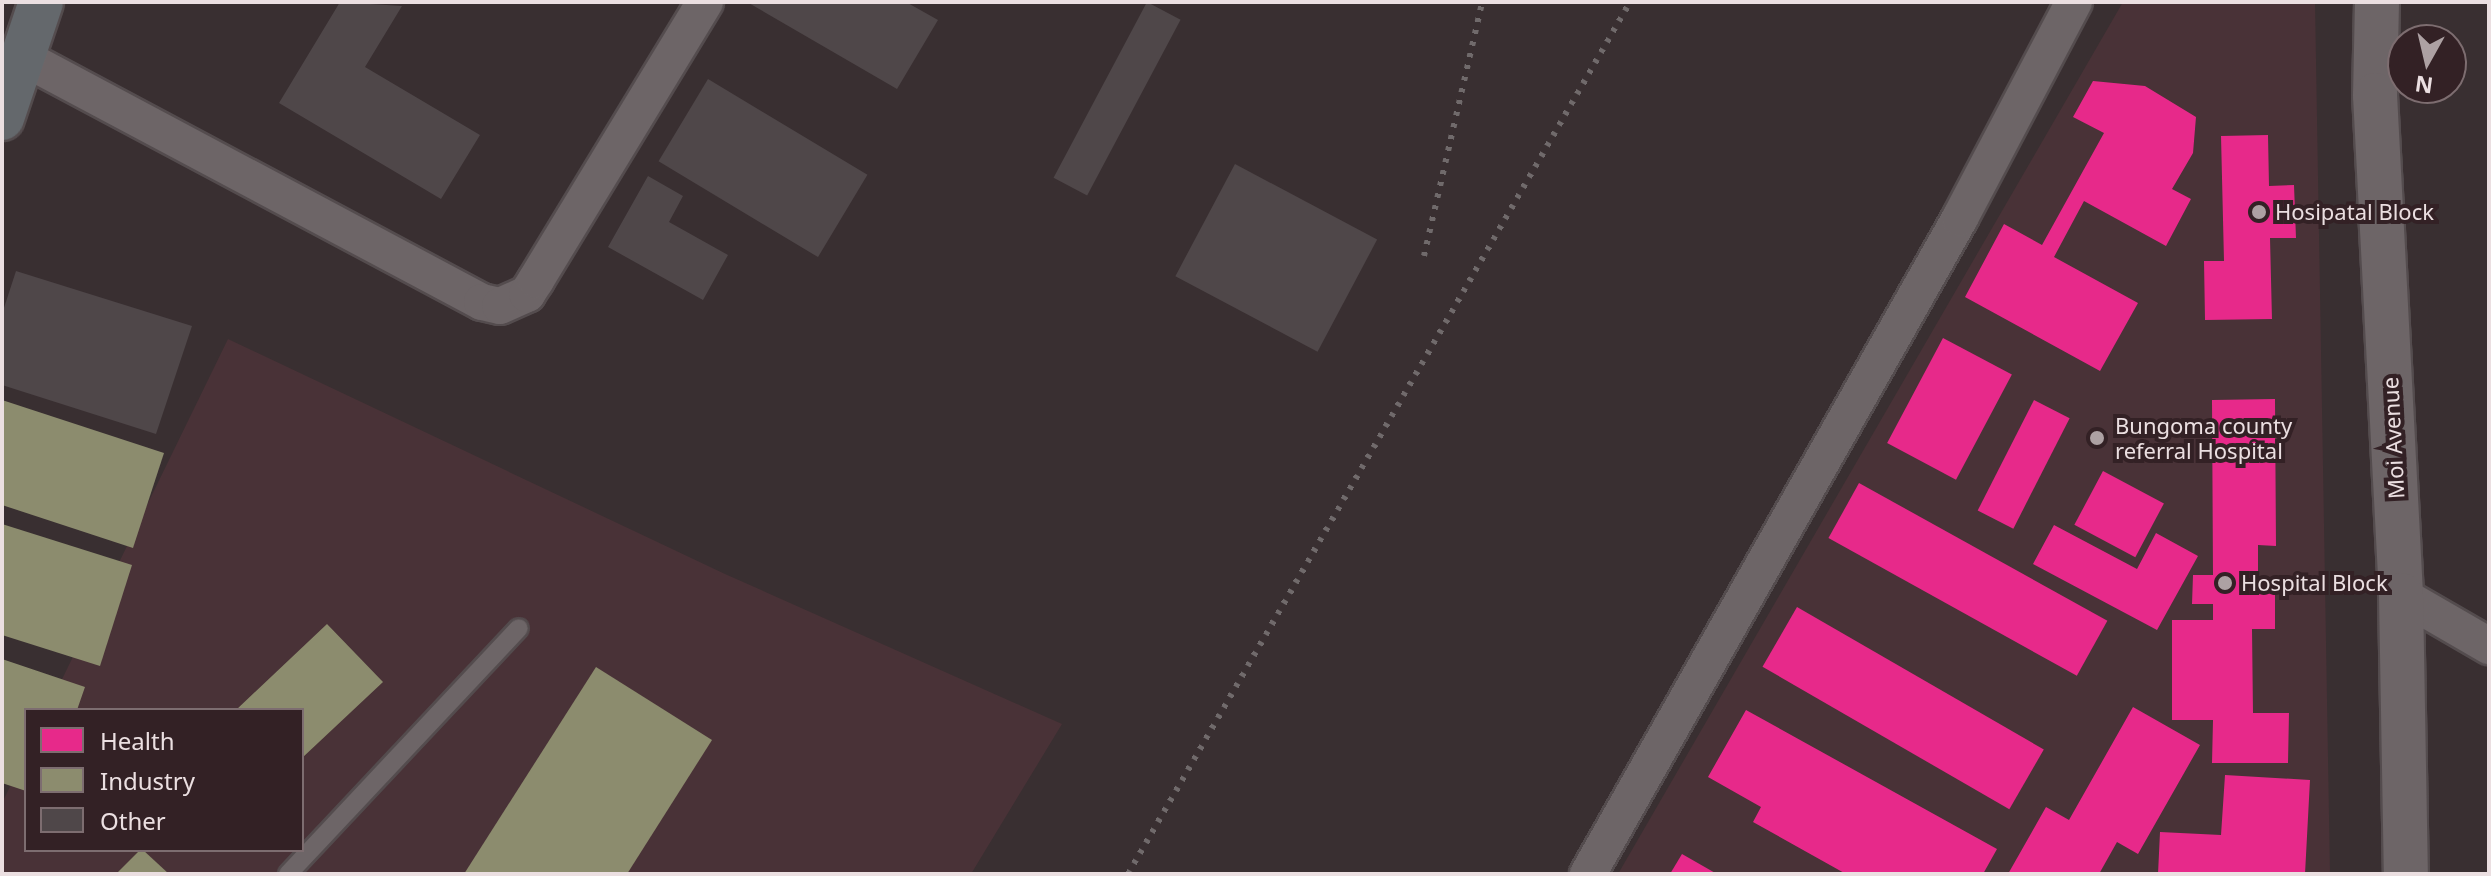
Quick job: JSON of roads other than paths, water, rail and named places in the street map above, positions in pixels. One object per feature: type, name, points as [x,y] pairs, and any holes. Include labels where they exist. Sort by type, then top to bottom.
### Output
[{"type":"main road","points":[[2,118],[41,2]]},
{"type":"street","points":[[24,58],[482,302],[500,306],[527,294],[705,2]]},
{"type":"street","points":[[1588,874],[1960,218],[2074,2]]},
{"type":"street","name":"Moi Avenue","points":[[2377,2],[2375,95],[2401,595],[2406,874]]},
{"type":"street","points":[[2401,595],[2489,646]]},
{"type":"lane","points":[[288,874],[519,628]]},
{"type":"railway","points":[[1424,256],[1482,2]]},
{"type":"railway","points":[[1128,874],[1630,2]]},
{"type":"place","name":"Hosipatal Block","points":[[2259,212]]},
{"type":"place","name":"Bungoma county referral Hospital","points":[[2097,438]]},
{"type":"place","name":"Hospital Block","points":[[2225,583]]}]
